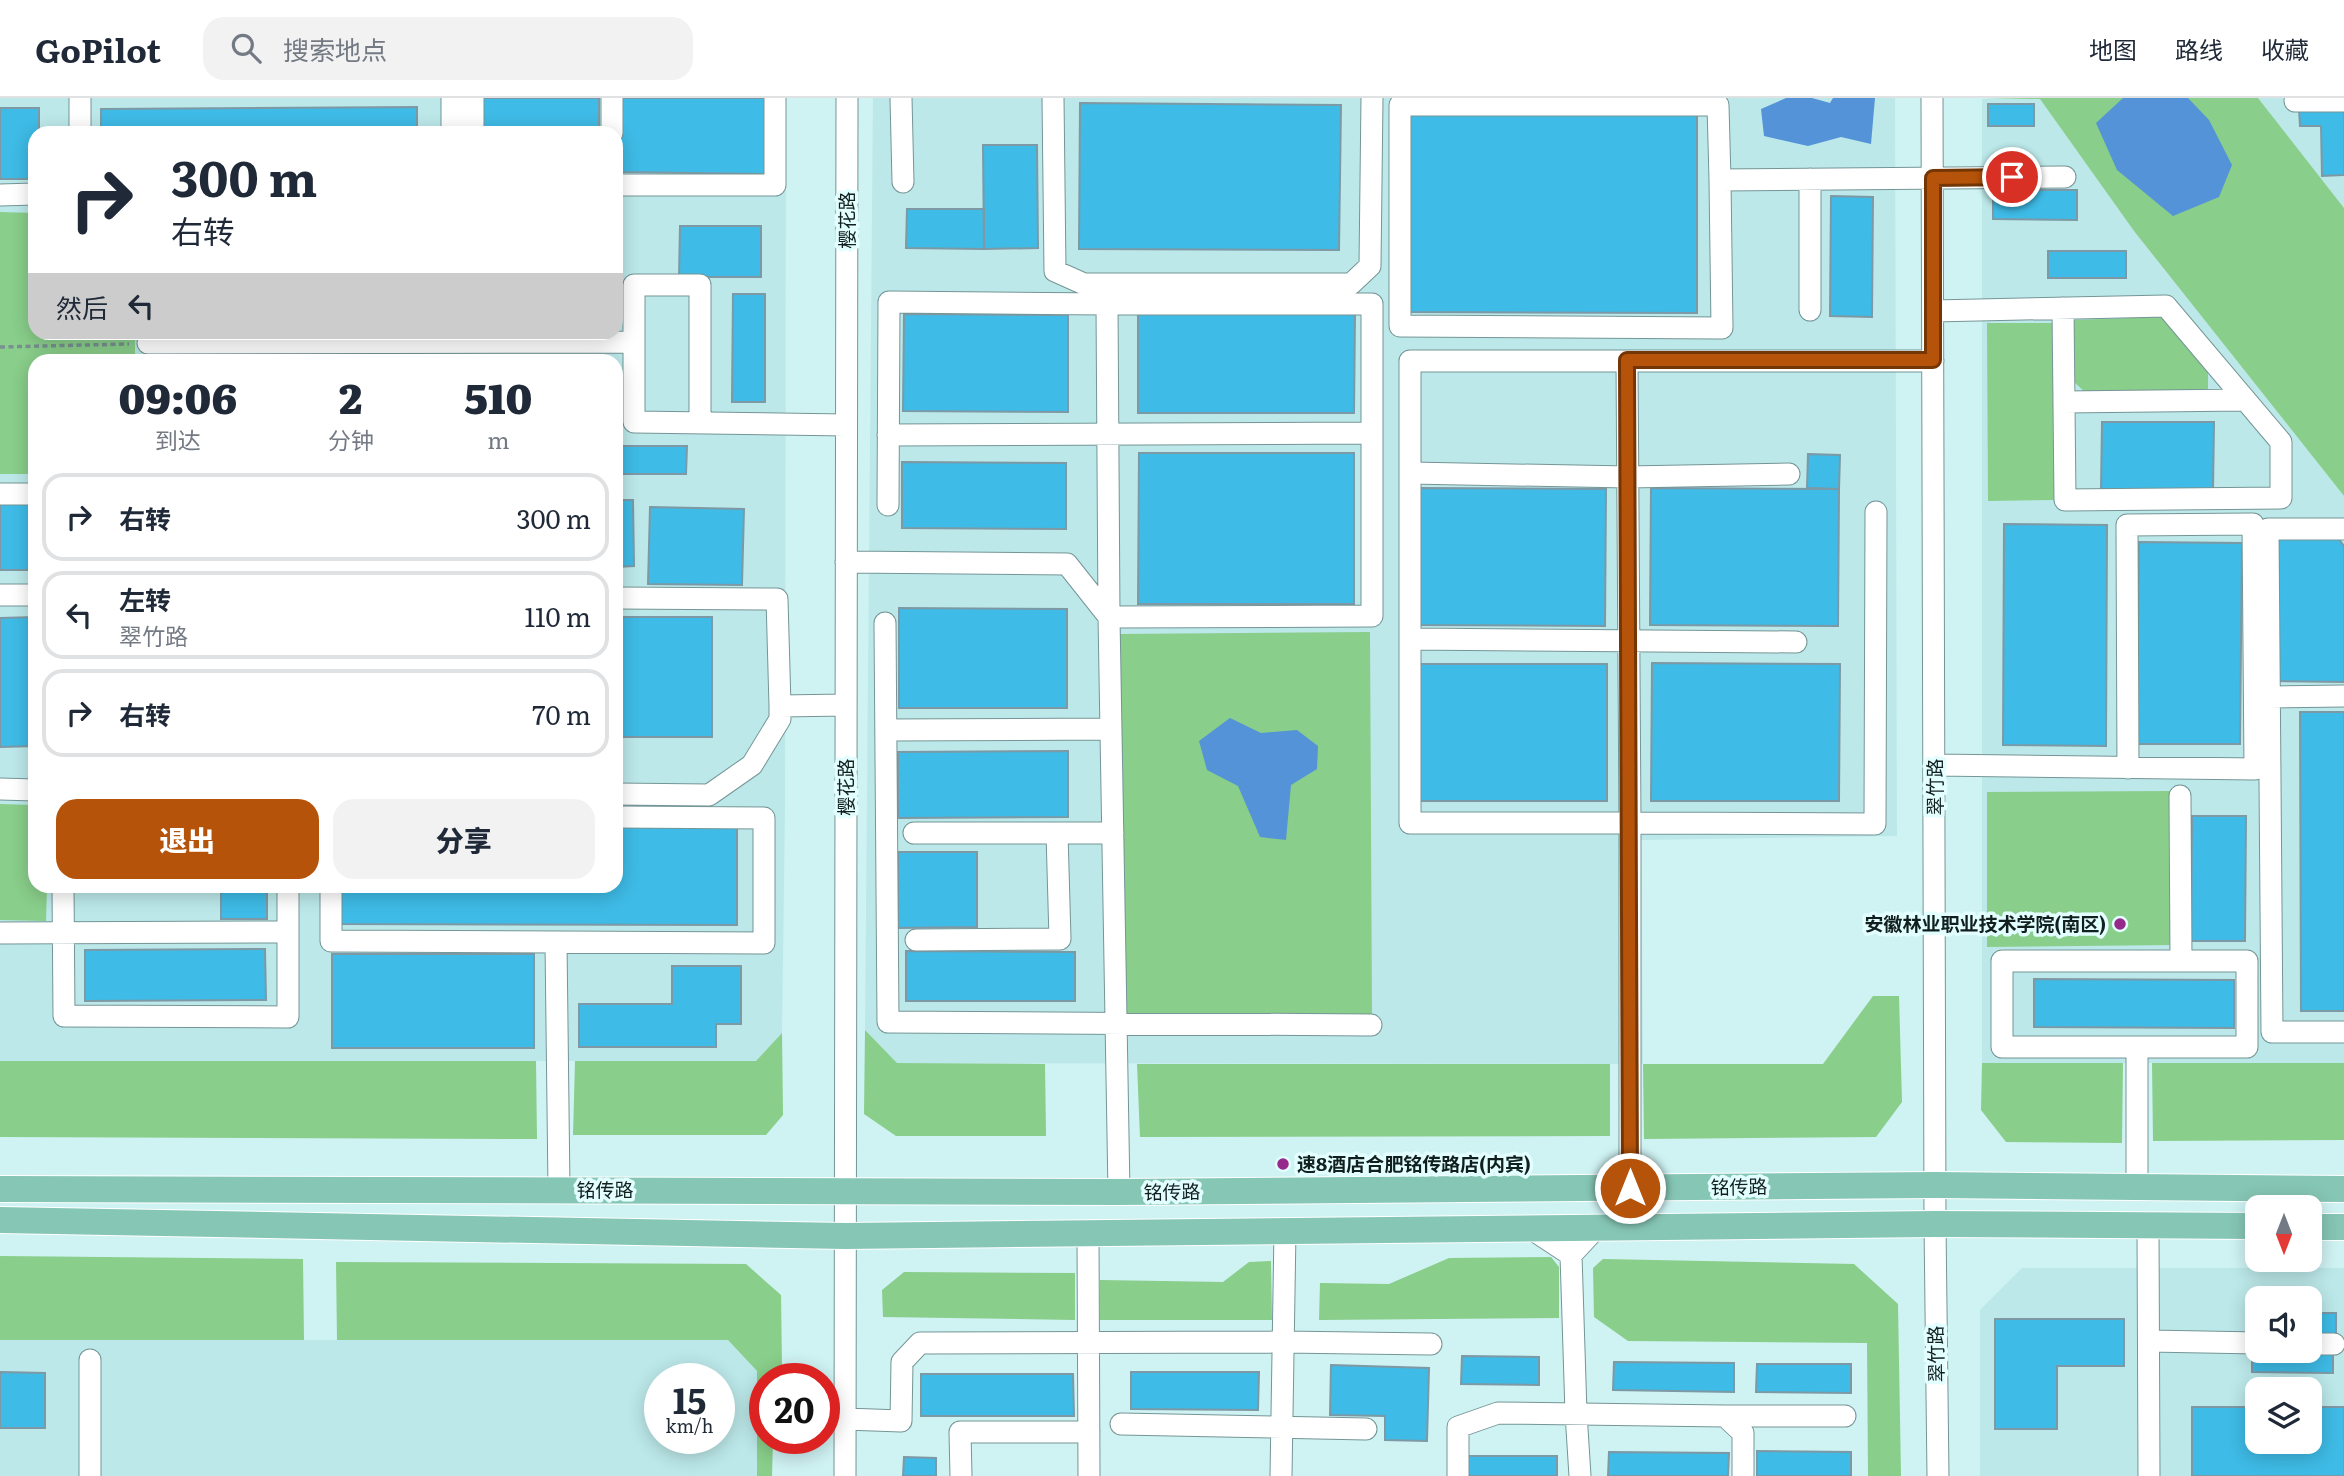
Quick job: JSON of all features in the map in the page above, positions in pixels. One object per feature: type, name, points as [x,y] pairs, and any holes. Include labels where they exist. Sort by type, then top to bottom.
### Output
[{"type":"main road","name":"铭传路","points":[[0,1189],[1119,1192],[1936,1185],[2344,1189]]},
{"type":"main road","name":"铭传路","points":[[0,1220],[845,1236],[1935,1224],[2245,1226]]},
{"type":"main road","points":[[2322,1227],[2344,1227]]},
{"type":"street","points":[[80,98],[80,126]]},
{"type":"street","points":[[452,98],[452,126]]},
{"type":"street","points":[[473,98],[473,126]]},
{"type":"street","points":[[612,98],[612,126]]},
{"type":"street","points":[[623,185],[775,185],[775,98]]},
{"type":"street","name":"樱花路","points":[[845,1476],[847,98]]},
{"type":"street","points":[[901,98],[903,182]]},
{"type":"street","points":[[1053,98],[1055,271],[1084,284],[1351,284],[1370,265],[1372,98]]},
{"type":"street","name":"翠竹路","points":[[1932,98],[1938,1476]]},
{"type":"street","points":[[2295,101],[2344,101]]},
{"type":"street","points":[[1400,105],[1718,105],[1720,180],[1722,328],[1400,326],[1400,105]]},
{"type":"street","points":[[1720,180],[2065,177]]},
{"type":"street","points":[[1810,179],[1810,310]]},
{"type":"street","points":[[0,195],[28,194]]},
{"type":"street","points":[[700,423],[700,285],[634,285],[634,422],[700,423],[846,425]]},
{"type":"street","points":[[888,505],[889,302],[1372,304],[1372,616],[1108,617]]},
{"type":"street","points":[[1107,304],[1108,617],[1119,1192]]},
{"type":"street","points":[[1933,311],[2063,308],[2166,306],[2281,442],[2281,498],[2065,500],[2063,308]]},
{"type":"street","points":[[148,343],[634,342]]},
{"type":"street","points":[[1876,512],[1875,824],[1410,823],[1410,360],[1933,360]]},
{"type":"street","points":[[1627,360],[1630,1188]]},
{"type":"street","points":[[2064,402],[2245,400]]},
{"type":"street","points":[[888,435],[1372,433]]},
{"type":"street","points":[[1410,474],[1628,477],[1789,474]]},
{"type":"street","points":[[0,494],[28,494]]},
{"type":"street","points":[[1935,765],[2128,768],[2255,769],[2253,524],[2127,525],[2128,768]]},
{"type":"street","points":[[2344,529],[2268,529],[2272,1032],[2344,1032]]},
{"type":"street","points":[[846,562],[1067,564],[1108,617]]},
{"type":"street","points":[[0,595],[28,595]]},
{"type":"street","points":[[623,598],[778,599],[780,706],[780,719],[752,765],[709,795],[623,794]]},
{"type":"street","points":[[886,623],[888,1022],[1371,1026]]},
{"type":"street","points":[[1410,639],[1796,642]]},
{"type":"street","points":[[2269,696],[2344,696]]},
{"type":"street","points":[[780,706],[846,705]]},
{"type":"street","points":[[886,730],[1111,729]]},
{"type":"street","points":[[0,789],[28,790]]},
{"type":"street","points":[[2180,796],[2181,961]]},
{"type":"street","points":[[331,893],[331,940],[764,943],[764,818],[623,817]]},
{"type":"street","points":[[916,940],[1060,939],[1057,832]]},
{"type":"street","points":[[914,834],[1113,834]]},
{"type":"street","points":[[63,893],[64,1016],[288,1017],[288,893]]},
{"type":"street","points":[[0,933],[288,932]]},
{"type":"street","points":[[556,942],[559,1190]]},
{"type":"street","points":[[2002,961],[2247,961],[2247,1047],[2137,1047],[2002,1047],[2002,961]]},
{"type":"street","points":[[2137,1047],[2137,1187]]},
{"type":"street","points":[[2148,1225],[2149,1476]]},
{"type":"street","points":[[1580,1476],[1571,1255],[1597,1227]]},
{"type":"street","points":[[1530,1228],[1571,1255]]},
{"type":"street","points":[[1281,1476],[1284,1231]]},
{"type":"street","points":[[1088,1233],[1089,1476]]},
{"type":"street","points":[[2149,1341],[2245,1343]]},
{"type":"street","points":[[845,1419],[901,1421],[902,1362],[920,1343],[1283,1342],[1432,1345]]},
{"type":"street","points":[[2322,1344],[2334,1345]]},
{"type":"street","points":[[90,1360],[90,1476]]},
{"type":"street","points":[[1458,1476],[1458,1427],[1498,1413],[1845,1416]]},
{"type":"street","points":[[1725,1416],[1743,1433],[1743,1476]]},
{"type":"street","points":[[1121,1424],[1366,1429]]},
{"type":"street","points":[[961,1476],[960,1432],[1089,1432]]},
{"type":"path","points":[[0,347],[148,343]]},
{"type":"shaded area","points":[[0,98],[786,98],[782,1033],[756,1061],[0,1061]]},
{"type":"shaded area","points":[[873,98],[1895,98],[1897,836],[1641,840],[1643,1064],[897,1063],[865,1030]]},
{"type":"shaded area","points":[[2258,98],[2344,98],[2344,208]]},
{"type":"shaded area","points":[[1982,99],[2040,99],[2134,231],[2344,496],[2344,1063],[1982,1063]]},
{"type":"shaded area","points":[[2022,1268],[2245,1268],[2245,1272],[2322,1272],[2322,1268],[2344,1268],[2344,1476],[1980,1476],[1980,1310]]},
{"type":"shaded area","points":[[0,1340],[728,1340],[750,1363],[749,1454],[757,1454],[757,1476],[0,1476]]},
{"type":"green space","points":[[1982,98],[2258,98],[2344,208],[2344,496],[2134,231],[2040,99]]},
{"type":"green space","points":[[0,212],[28,213],[28,340],[135,340],[135,354],[28,354],[28,474],[0,474]]},
{"type":"green space","points":[[2161,317],[2208,371],[2208,393],[2087,394],[2074,382],[2073,320]]},
{"type":"green space","points":[[1987,323],[2056,323],[2057,500],[1988,501]]},
{"type":"green space","points":[[1370,632],[1372,1016],[1122,1017],[1119,634]]},
{"type":"green space","points":[[2171,791],[2171,945],[1987,947],[1987,792]]},
{"type":"green space","points":[[0,804],[28,805],[28,893],[47,893],[46,921],[0,920]]},
{"type":"green space","points":[[1873,996],[1899,996],[1902,1102],[1876,1137],[1644,1139],[1643,1064],[1823,1064]]},
{"type":"green space","points":[[865,1030],[897,1063],[1045,1064],[1046,1136],[896,1136],[864,1114]]},
{"type":"green space","points":[[782,1033],[783,1115],[766,1135],[573,1135],[575,1061],[756,1061]]},
{"type":"green space","points":[[0,1061],[536,1061],[537,1139],[0,1137]]},
{"type":"green space","points":[[1982,1063],[2123,1063],[2122,1143],[2006,1142],[1981,1110]]},
{"type":"green space","points":[[2152,1063],[2344,1063],[2344,1140],[2153,1141]]},
{"type":"green space","points":[[1137,1064],[1610,1064],[1610,1136],[1140,1137]]},
{"type":"green space","points":[[0,1256],[303,1259],[304,1340],[0,1340]]},
{"type":"green space","points":[[1551,1257],[1559,1267],[1559,1318],[1319,1320],[1320,1283],[1389,1284],[1449,1258]]},
{"type":"green space","points":[[1603,1259],[1854,1264],[1898,1304],[1901,1476],[1868,1476],[1867,1343],[1628,1341],[1594,1317],[1593,1268]]},
{"type":"green space","points":[[1271,1261],[1272,1320],[1100,1320],[1100,1280],[1223,1282],[1249,1262]]},
{"type":"green space","points":[[336,1262],[746,1264],[781,1295],[782,1363],[750,1363],[728,1340],[337,1340]]},
{"type":"green space","points":[[904,1272],[1075,1273],[1075,1320],[883,1317],[882,1290]]},
{"type":"green space","points":[[757,1454],[773,1454],[772,1476],[757,1476]]},
{"type":"water","points":[[1786,98],[1812,98],[1830,103],[1833,98],[1875,98],[1871,144],[1841,137],[1808,146],[1764,136],[1761,109]]},
{"type":"water","points":[[2123,98],[2188,98],[2209,120],[2232,165],[2219,197],[2173,216],[2117,170],[2096,123]]},
{"type":"water","points":[[1230,718],[1261,733],[1297,730],[1318,746],[1317,769],[1291,785],[1286,840],[1260,837],[1238,786],[1207,770],[1199,741]]},
{"type":"building","points":[[482,98],[599,98],[599,126],[481,126]]},
{"type":"building","points":[[620,98],[769,98],[768,174],[623,172],[623,126],[620,126]]},
{"type":"building","points":[[1080,103],[1341,105],[1339,250],[1079,249]]},
{"type":"building","points":[[1988,104],[2034,104],[2034,126],[1988,126]]},
{"type":"building","points":[[417,107],[417,126],[101,126],[101,109]]},
{"type":"building","points":[[0,108],[39,108],[39,126],[28,126],[28,179],[0,179]]},
{"type":"building","points":[[2344,108],[2344,175],[2322,176],[2321,126],[2300,126],[2299,109]]},
{"type":"building","points":[[1408,114],[1697,114],[1697,313],[1408,312]]},
{"type":"building","points":[[983,145],[1037,145],[1038,248],[984,249]]},
{"type":"building","points":[[1993,190],[2077,190],[2077,220],[1993,219]]},
{"type":"building","points":[[1831,196],[1873,197],[1872,317],[1830,316]]},
{"type":"building","points":[[907,209],[984,209],[984,249],[906,248]]},
{"type":"building","points":[[680,226],[761,226],[761,277],[679,277]]},
{"type":"building","points":[[2048,251],[2126,251],[2126,278],[2048,278]]},
{"type":"building","points":[[733,294],[765,294],[765,402],[732,402]]},
{"type":"building","points":[[904,314],[1068,315],[1068,412],[903,411]]},
{"type":"building","points":[[1138,314],[1355,314],[1354,413],[1138,413]]},
{"type":"building","points":[[2102,422],[2214,422],[2213,490],[2101,489]]},
{"type":"building","points":[[623,446],[687,446],[686,474],[623,474]]},
{"type":"building","points":[[1139,453],[1354,453],[1354,604],[1138,604]]},
{"type":"building","points":[[1808,454],[1840,455],[1839,489],[1807,488]]},
{"type":"building","points":[[902,462],[1066,463],[1066,529],[902,528]]},
{"type":"building","points":[[1418,488],[1606,489],[1605,626],[1417,625]]},
{"type":"building","points":[[1651,488],[1839,489],[1838,626],[1650,625]]},
{"type":"building","points":[[623,500],[633,500],[634,566],[623,567]]},
{"type":"building","points":[[0,504],[28,504],[28,570],[0,570]]},
{"type":"building","points":[[650,507],[744,509],[742,585],[648,584]]},
{"type":"building","points":[[2004,524],[2107,525],[2106,746],[2003,745]]},
{"type":"building","points":[[2278,537],[2337,537],[2344,546],[2344,682],[2277,681]]},
{"type":"building","points":[[2139,542],[2242,543],[2240,744],[2137,744]]},
{"type":"building","points":[[899,608],[1067,609],[1067,708],[899,708]]},
{"type":"building","points":[[28,617],[28,746],[0,747],[0,618]]},
{"type":"building","points":[[623,617],[712,617],[712,737],[623,737]]},
{"type":"building","points":[[1652,663],[1840,664],[1839,801],[1651,801]]},
{"type":"building","points":[[1419,664],[1607,664],[1607,801],[1419,801]]},
{"type":"building","points":[[2300,712],[2344,712],[2344,1011],[2301,1011]]},
{"type":"building","points":[[1068,751],[1068,817],[898,818],[898,752]]},
{"type":"building","points":[[2192,816],[2246,816],[2245,941],[2191,941]]},
{"type":"building","points":[[623,824],[737,824],[737,925],[339,924],[339,893],[623,893]]},
{"type":"building","points":[[898,852],[977,852],[977,927],[898,928]]},
{"type":"building","points":[[221,893],[267,893],[267,919],[221,919]]},
{"type":"building","points":[[265,949],[266,1000],[85,1001],[85,950]]},
{"type":"building","points":[[906,951],[1075,952],[1075,1001],[906,1001]]},
{"type":"building","points":[[332,954],[534,954],[534,1048],[332,1048]]},
{"type":"building","points":[[672,966],[741,966],[741,1024],[716,1024],[716,1047],[579,1047],[579,1004],[672,1004]]},
{"type":"building","points":[[2034,979],[2234,980],[2234,1028],[2034,1027]]},
{"type":"building","points":[[2322,1313],[2336,1313],[2336,1335],[2322,1334]]},
{"type":"building","points":[[1995,1319],[2124,1319],[2124,1366],[2057,1366],[2057,1429],[1995,1429]]},
{"type":"building","points":[[2322,1351],[2333,1351],[2333,1373],[2252,1372],[2252,1363],[2322,1363]]},
{"type":"building","points":[[1462,1356],[1539,1357],[1539,1385],[1461,1384]]},
{"type":"building","points":[[1614,1362],[1734,1363],[1734,1392],[1613,1390]]},
{"type":"building","points":[[1757,1364],[1851,1364],[1851,1393],[1756,1392]]},
{"type":"building","points":[[1331,1365],[1429,1368],[1427,1441],[1385,1440],[1385,1416],[1330,1415]]},
{"type":"building","points":[[0,1372],[45,1373],[45,1428],[0,1428]]},
{"type":"building","points":[[1131,1372],[1259,1372],[1258,1410],[1131,1409]]},
{"type":"building","points":[[921,1374],[1073,1374],[1074,1416],[921,1416]]},
{"type":"building","points":[[2192,1407],[2245,1407],[2245,1454],[2322,1454],[2322,1407],[2344,1407],[2344,1476],[2192,1476]]},
{"type":"building","points":[[1757,1451],[1851,1452],[1851,1476],[1757,1476]]},
{"type":"building","points":[[1609,1452],[1729,1453],[1728,1476],[1608,1476]]},
{"type":"building","points":[[1462,1456],[1557,1456],[1557,1476],[1462,1476]]},
{"type":"building","points":[[904,1457],[936,1458],[936,1476],[903,1476]]},
{"type":"place","name":"安徽林业职业技术学院(南区)","points":[[2120,924]]},
{"type":"place","name":"速8酒店合肥铭传路店(内宾)","points":[[1283,1164]]},
{"type":"route","points":[[1630,1188],[1627,360],[1933,360],[1933,178],[2012,177]]}]
